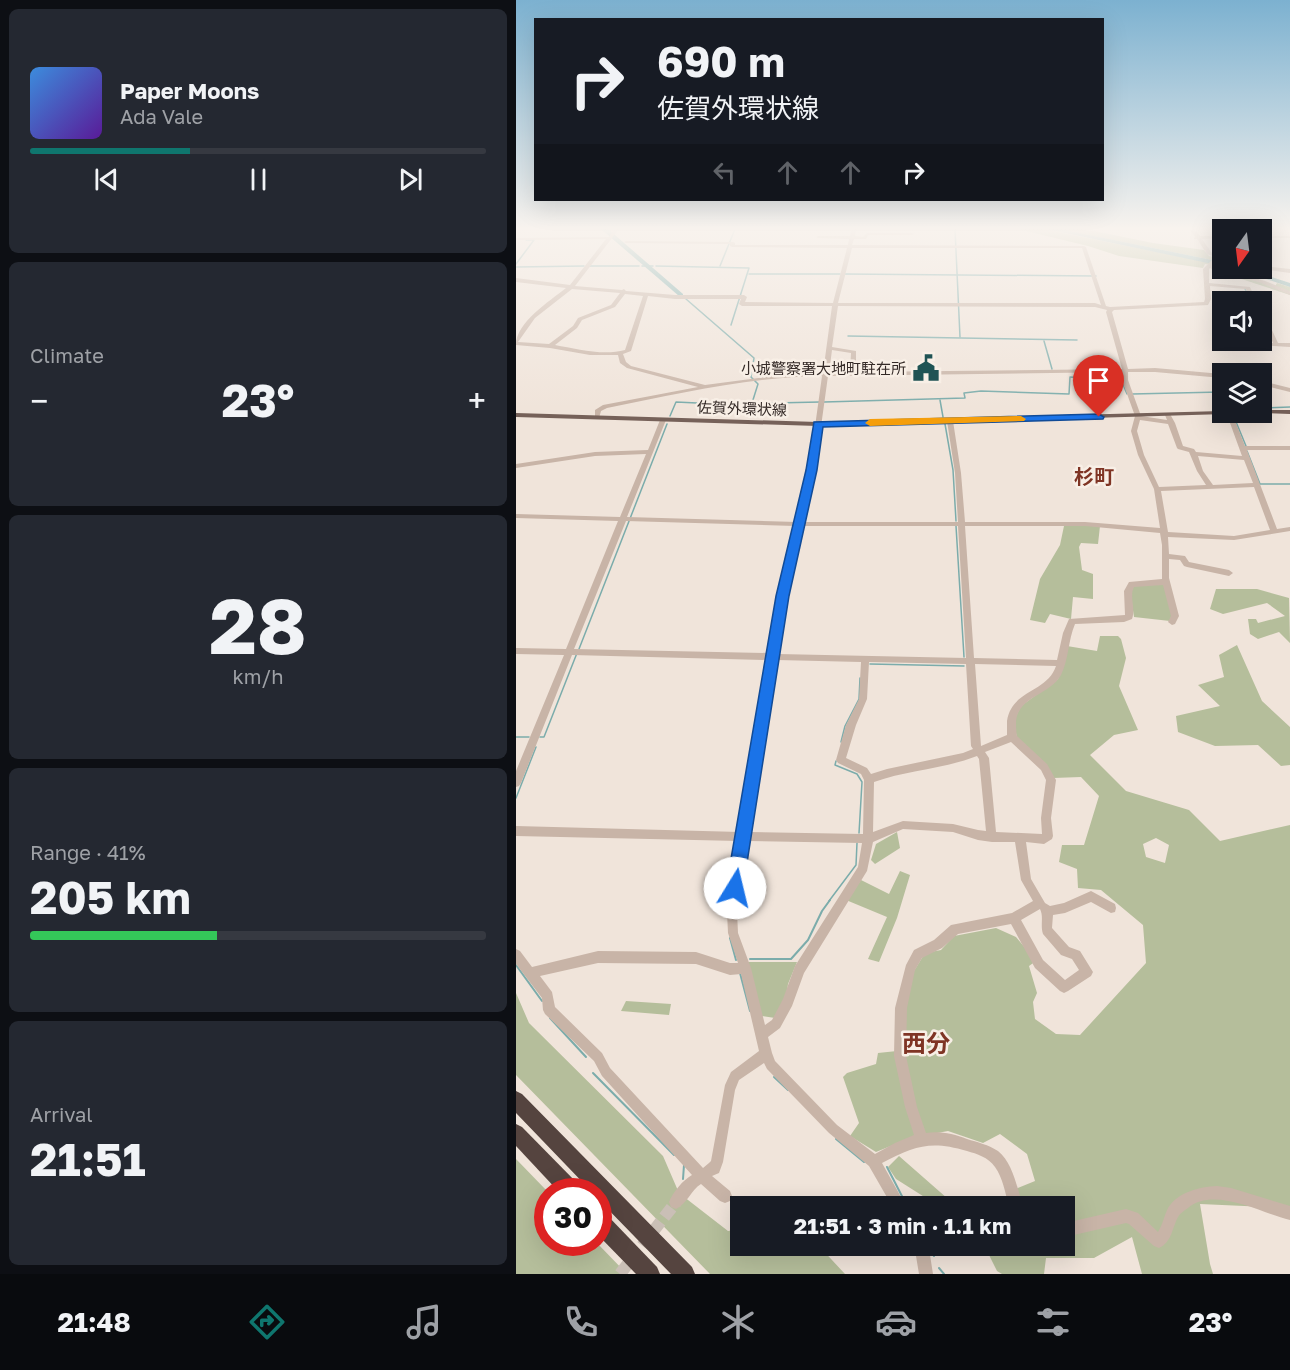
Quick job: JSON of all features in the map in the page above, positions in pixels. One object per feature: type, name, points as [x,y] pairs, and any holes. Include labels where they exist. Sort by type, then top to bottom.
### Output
[{"type":"highway","points":[[516,1100],[685,1274]]},
{"type":"highway","points":[[516,1133],[559,1178]]},
{"type":"highway","points":[[612,1235],[650,1274]]},
{"type":"main road","points":[[1272,412],[1290,412]]},
{"type":"main road","name":"佐賀外環状線","points":[[516,415],[818,424],[1138,417],[1170,419],[1212,415]]},
{"type":"street","points":[[516,342],[525,330],[525,326],[569,288]]},
{"type":"street","points":[[598,288],[675,297],[744,297],[742,304],[1107,307],[1203,305],[1208,302],[1207,288]]},
{"type":"street","points":[[839,288],[812,470],[783,596],[743,837],[732,912],[733,933],[745,968],[766,1054],[778,1074],[833,1129],[874,1161],[893,1196]]},
{"type":"street","points":[[1099,288],[1109,312],[1125,370],[1125,380],[1138,417],[1134,431],[1141,455],[1157,489],[1166,556],[1166,582],[1174,606],[1175,616],[1172,622]]},
{"type":"street","points":[[550,346],[575,327],[580,319],[613,306],[624,291]]},
{"type":"street","points":[[516,342],[580,352],[620,353],[628,351],[646,294]]},
{"type":"street","points":[[516,326],[525,326]]},
{"type":"street","points":[[1272,336],[1276,344]]},
{"type":"street","points":[[1272,344],[1290,345]]},
{"type":"street","points":[[829,348],[854,352],[853,374]]},
{"type":"street","points":[[620,353],[623,363],[628,367],[704,386]]},
{"type":"street","points":[[597,417],[598,410],[605,406],[752,379],[853,374],[948,375],[1125,370],[1184,371],[1212,375]]},
{"type":"street","points":[[1272,386],[1290,390]]},
{"type":"street","points":[[1170,419],[1180,448],[1192,450],[1200,471],[1210,485]]},
{"type":"street","points":[[516,783],[663,420]]},
{"type":"street","points":[[950,421],[958,473],[957,524],[972,662],[976,746],[984,758],[992,837]]},
{"type":"street","points":[[1233,423],[1275,532]]},
{"type":"street","points":[[1243,448],[1290,448]]},
{"type":"street","points":[[516,465],[595,454],[650,452]]},
{"type":"street","points":[[1194,454],[1247,458]]},
{"type":"street","points":[[1157,489],[1210,485],[1257,485]]},
{"type":"street","points":[[516,516],[799,524],[1084,524],[1226,538],[1290,529]]},
{"type":"street","points":[[1166,556],[1182,558],[1187,564],[1229,573]]},
{"type":"street","points":[[516,831],[868,839],[903,825],[953,828],[992,837],[1044,839],[1048,836],[1046,818],[1051,780],[1044,767],[1012,737],[1010,721],[1013,712],[1028,695],[1058,673],[1071,621],[1129,617],[1131,612],[1128,591],[1132,584],[1166,582]]},
{"type":"street","points":[[516,651],[1059,663]]},
{"type":"street","points":[[762,1034],[776,1024],[788,1002],[799,970],[863,868],[868,839],[869,780],[864,771],[842,760],[851,725],[863,699],[865,660]]},
{"type":"street","points":[[869,780],[979,752],[1012,737]]},
{"type":"street","points":[[1014,918],[1040,964],[1064,987],[1087,972],[1076,955],[1065,951],[1047,930],[1044,907],[1026,880],[1020,839]]},
{"type":"street","points":[[922,1139],[911,1107],[900,1056],[901,1008],[910,969],[918,954],[938,944],[955,929],[1014,918],[1044,907],[1065,908],[1091,896],[1112,908]]},
{"type":"street","points":[[516,955],[548,996],[549,1010],[598,1057],[606,1072],[702,1176],[725,1196]]},
{"type":"street","points":[[530,973],[598,957],[696,958],[730,969],[745,968]]},
{"type":"street","points":[[676,1202],[692,1182],[714,1168],[717,1162],[729,1089],[735,1076],[766,1054]]},
{"type":"street","points":[[874,1161],[922,1139],[933,1136],[947,1138],[994,1155],[1001,1164],[1012,1196]]},
{"type":"street","points":[[1075,1228],[1126,1216],[1133,1218],[1159,1241],[1163,1238],[1175,1210],[1189,1199],[1210,1190],[1290,1213]]},
{"type":"street","points":[[923,1256],[926,1274]]},
{"type":"green space","points":[[1270,288],[1290,288],[1290,295]]},
{"type":"green space","points":[[1064,526],[1100,526],[1098,544],[1081,543],[1079,547],[1082,570],[1093,574],[1093,599],[1073,597],[1071,619],[1050,614],[1045,623],[1030,620],[1040,579],[1060,545]]},
{"type":"green space","points":[[1165,584],[1173,614],[1170,621],[1134,617],[1130,591],[1134,585]]},
{"type":"green space","points":[[1216,589],[1257,589],[1289,598],[1290,643],[1279,632],[1258,639],[1250,634],[1248,619],[1256,619],[1258,623],[1285,616],[1267,603],[1223,614],[1210,609]]},
{"type":"green space","points":[[1100,636],[1118,636],[1121,639],[1126,658],[1119,686],[1138,730],[1114,735],[1090,755],[1126,791],[1189,810],[1220,841],[1290,825],[1290,1208],[1200,1204],[1213,1274],[1142,1274],[1132,1237],[1094,1258],[1046,1258],[1044,1274],[1002,1274],[997,1271],[990,1256],[1075,1256],[1075,1196],[1007,1196],[1008,1192],[1035,1181],[1027,1154],[1000,1134],[983,1143],[948,1131],[910,1138],[876,1152],[850,1136],[859,1123],[843,1077],[847,1073],[876,1064],[878,1053],[897,1051],[914,971],[925,953],[941,950],[954,936],[996,928],[1016,937],[1036,961],[1029,966],[1037,993],[1033,1002],[1035,1019],[1056,1034],[1080,1035],[1146,963],[1143,925],[1101,890],[1078,888],[1077,869],[1059,862],[1062,845],[1084,845],[1099,796],[1081,777],[1053,778],[1018,741],[1013,722],[1021,706],[1058,679],[1067,646],[1097,651]],"holes":[[[1156,838],[1169,845],[1165,863],[1146,857],[1143,844]]]},
{"type":"green space","points":[[1237,645],[1262,701],[1290,727],[1290,765],[1281,766],[1258,745],[1215,746],[1178,732],[1176,716],[1220,706],[1198,685],[1224,677],[1219,655]]},
{"type":"green space","points":[[897,832],[900,848],[875,864],[871,860],[876,844]]},
{"type":"green space","points":[[900,871],[910,875],[897,918],[879,962],[868,959],[887,917],[846,900],[861,880],[889,894]]},
{"type":"green space","points":[[747,962],[797,962],[788,984],[786,1000],[775,1018],[762,1016]]},
{"type":"green space","points":[[516,993],[529,1023],[663,1156],[679,1193],[730,1231],[730,1256],[828,1256],[845,1274],[710,1274],[516,1075]]},
{"type":"green space","points":[[626,1001],[671,1004],[669,1015],[621,1011]]},
{"type":"green space","points":[[899,1156],[945,1196],[923,1196],[896,1179],[888,1167]]},
{"type":"green space","points":[[516,1159],[534,1178],[534,1256],[610,1256],[627,1274],[516,1274]]},
{"type":"waterway","points":[[673,288],[681,295]]},
{"type":"waterway","points":[[731,325],[743,288]]},
{"type":"waterway","points":[[958,288],[960,337]]},
{"type":"waterway","points":[[686,299],[754,358],[751,377],[758,384],[752,403]]},
{"type":"waterway","points":[[848,336],[1077,340]]},
{"type":"waterway","points":[[1044,341],[1052,369]]},
{"type":"waterway","points":[[824,402],[965,398],[964,393],[981,391],[1069,394],[1070,377],[1121,380],[1127,394]]},
{"type":"waterway","points":[[1132,394],[1212,392]]},
{"type":"waterway","points":[[940,400],[943,417]]},
{"type":"waterway","points":[[670,416],[676,402],[718,404],[820,402]]},
{"type":"waterway","points":[[1272,408],[1290,407]]},
{"type":"waterway","points":[[1236,423],[1246,446]]},
{"type":"waterway","points":[[579,649],[667,424]]},
{"type":"waterway","points":[[945,424],[953,470],[956,521]]},
{"type":"waterway","points":[[1247,451],[1260,484],[1290,484]]},
{"type":"waterway","points":[[956,526],[964,657]]},
{"type":"waterway","points":[[786,567],[794,527]]},
{"type":"waterway","points":[[770,653],[776,615]]},
{"type":"waterway","points":[[540,737],[544,737],[577,653]]},
{"type":"waterway","points":[[870,664],[964,666]]},
{"type":"waterway","points":[[841,742],[845,726],[859,699],[860,678]]},
{"type":"waterway","points":[[740,831],[756,731]]},
{"type":"waterway","points":[[516,737],[529,737]]},
{"type":"waterway","points":[[516,798],[536,747]]},
{"type":"waterway","points":[[836,761],[835,765],[857,774],[862,782],[859,833]]},
{"type":"waterway","points":[[734,865],[738,840]]},
{"type":"waterway","points":[[829,901],[856,865],[857,843]]},
{"type":"waterway","points":[[729,901],[732,875]]},
{"type":"waterway","points":[[727,915],[729,900]]},
{"type":"waterway","points":[[750,959],[791,959],[808,940],[830,900]]},
{"type":"waterway","points":[[730,938],[736,960]]},
{"type":"waterway","points":[[516,965],[542,1001]]},
{"type":"waterway","points":[[740,973],[750,1011]]},
{"type":"waterway","points":[[550,1018],[586,1057]]},
{"type":"waterway","points":[[593,1073],[674,1155]]},
{"type":"waterway","points":[[774,1077],[788,1090]]},
{"type":"waterway","points":[[836,1139],[864,1162]]},
{"type":"waterway","points":[[683,1179],[684,1165]]},
{"type":"waterway","points":[[887,1167],[902,1196]]},
{"type":"waterway","points":[[939,1268],[944,1274]]},
{"type":"tunnel","points":[[620,1274],[676,1202]]},
{"type":"slow traffic","points":[[870,423],[1021,419]]},
{"type":"place","name":"小城警察署大地町駐在所","points":[[926,368]]},
{"type":"district","name":"杉町","points":[[1094,476]]},
{"type":"district","name":"西分","points":[[926,1042]]},
{"type":"route","points":[[735,888],[783,596],[812,470],[818,424],[1099,417]]}]
